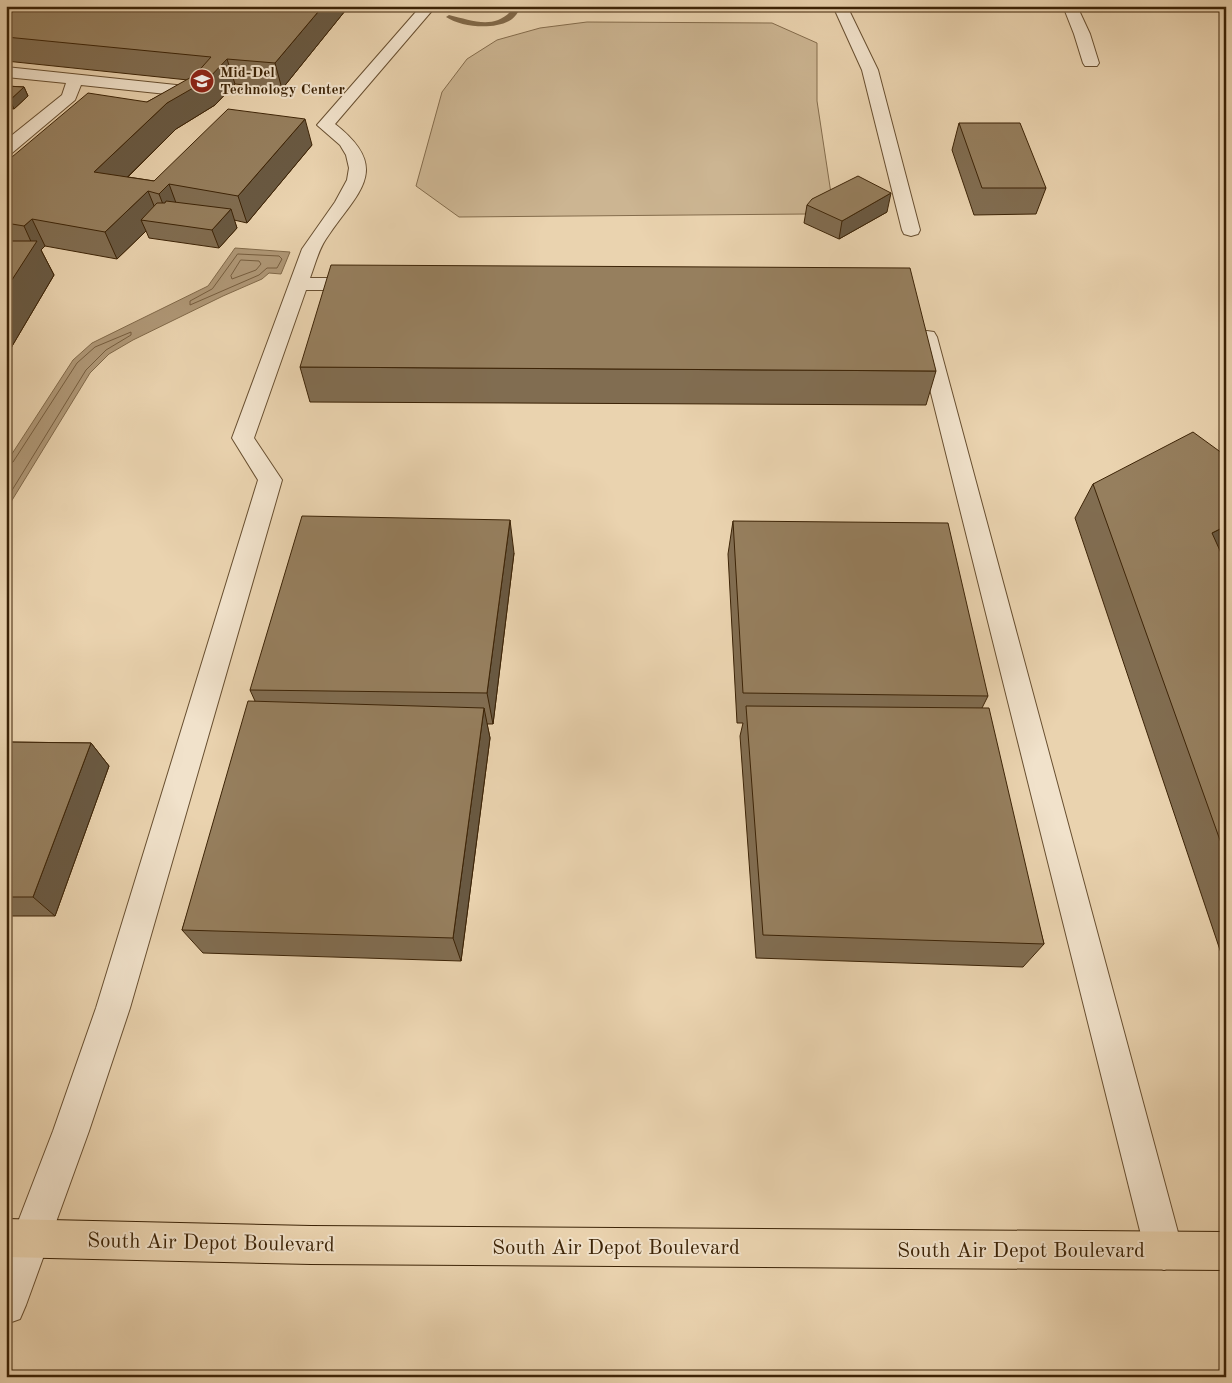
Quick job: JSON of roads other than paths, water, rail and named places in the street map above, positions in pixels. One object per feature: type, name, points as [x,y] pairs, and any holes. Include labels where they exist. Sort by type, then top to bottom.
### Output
[{"type":"main road","name":"South Air Depot Boulevard","points":[[19,1238],[321,1245],[1226,1251]]},
{"type":"street","points":[[6,1305],[19,1238],[113,1008],[270,480],[243,438],[316,238],[334,216],[356,183],[356,157],[346,142],[325,126],[429,6]]},
{"type":"street","points":[[840,6],[870,70],[911,230]]},
{"type":"street","points":[[1070,6],[1082,34],[1091,64]]},
{"type":"street","points":[[6,72],[195,92]]},
{"type":"street","points":[[6,149],[69,97],[74,80]]},
{"type":"street","points":[[298,284],[388,284]]},
{"type":"street","points":[[921,314],[1164,1251]]},
{"type":"water","points":[[235,248],[290,252],[281,274],[269,273],[262,279],[133,340],[109,354],[90,373],[6,510],[6,463],[73,360],[92,343],[208,286]]},
{"type":"waterway","points":[[449,17],[481,24],[498,23],[512,16],[519,6]]},
{"type":"place","name":"Mid-Del Technology Center","points":[[202,81]]}]
